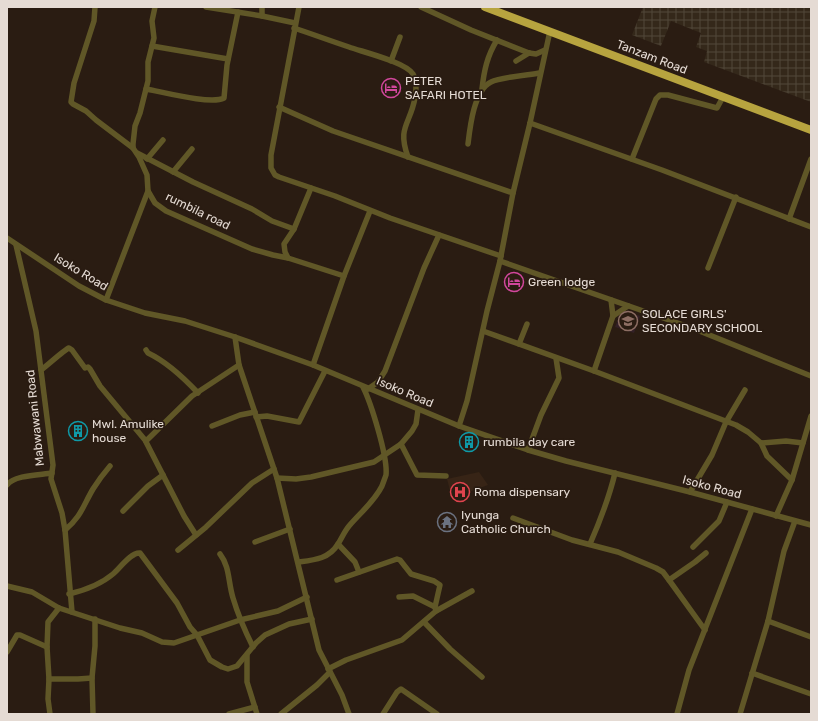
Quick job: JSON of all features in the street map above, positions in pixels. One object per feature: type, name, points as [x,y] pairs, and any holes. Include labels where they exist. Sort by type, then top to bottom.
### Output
[{"type":"highway","name":"Tanzam Road","points":[[485,7],[811,130]]},
{"type":"street","points":[[95,7],[92,25],[74,83],[73,104],[86,112],[147,159],[252,209],[272,221],[294,229]]},
{"type":"street","points":[[106,300],[148,191],[147,175],[134,150],[135,126],[146,89],[148,58],[154,38],[152,21],[155,7]]},
{"type":"street","points":[[206,7],[262,16],[391,61],[408,69],[413,74],[415,79],[415,97],[403,134],[403,142],[408,157]]},
{"type":"street","points":[[262,7],[262,16]]},
{"type":"street","points":[[299,7],[294,26],[271,155],[271,168],[275,175],[611,300],[692,328],[811,376]]},
{"type":"street","points":[[421,7],[529,53],[536,54],[545,50]]},
{"type":"street","points":[[146,89],[197,99],[224,98],[228,59],[238,12]]},
{"type":"street","points":[[459,426],[468,401],[483,331],[501,259],[513,193],[550,31]]},
{"type":"street","points":[[391,61],[400,37]]},
{"type":"street","points":[[468,144],[473,115],[482,89],[487,61],[497,40]]},
{"type":"street","points":[[152,46],[228,59]]},
{"type":"street","points":[[516,61],[529,53]]},
{"type":"street","points":[[482,89],[493,81],[540,73]]},
{"type":"street","points":[[632,159],[656,99],[660,95],[668,95],[717,108],[723,97]]},
{"type":"street","points":[[279,106],[333,131],[513,193]]},
{"type":"street","points":[[530,123],[632,159],[811,227]]},
{"type":"street","points":[[147,159],[163,140]]},
{"type":"street","points":[[173,172],[192,149]]},
{"type":"street","points":[[789,219],[811,160]]},
{"type":"street","points":[[288,258],[285,252],[284,244],[294,229],[311,188]]},
{"type":"street","name":"rumbila road","points":[[148,191],[155,202],[166,210],[252,248],[344,276]]},
{"type":"street","points":[[708,268],[736,198]]},
{"type":"street","points":[[313,365],[344,276],[370,211]]},
{"type":"street","points":[[298,562],[321,558],[328,555],[338,544],[344,532],[371,502],[382,486],[386,475],[384,456],[374,414],[365,388],[378,382],[385,371],[424,268],[439,235]]},
{"type":"street","name":"Isoko Road","points":[[7,238],[79,286],[106,300],[145,313],[192,323],[236,337],[313,365],[459,426],[528,450],[811,525]]},
{"type":"street","name":"Mabwawani Road","points":[[16,245],[33,314],[53,465],[52,484],[62,513],[65,530],[72,612]]},
{"type":"street","points":[[594,371],[613,316],[611,300]]},
{"type":"street","points":[[613,316],[628,306]]},
{"type":"street","points":[[519,344],[527,324]]},
{"type":"street","points":[[483,331],[594,371],[744,429],[760,443],[767,456],[792,480]]},
{"type":"street","points":[[236,337],[240,365],[277,478],[320,650],[342,694],[349,714]]},
{"type":"street","points":[[41,370],[55,360],[66,349],[71,349],[85,368],[88,367],[90,369],[100,386],[146,441],[184,516],[196,535]]},
{"type":"street","points":[[146,350],[183,378],[198,393]]},
{"type":"street","points":[[528,450],[541,415],[559,378],[556,358]]},
{"type":"street","points":[[146,441],[178,409],[198,393],[240,365]]},
{"type":"street","points":[[212,426],[240,415],[255,414],[299,422],[325,371]]},
{"type":"street","points":[[690,492],[712,455],[726,422],[746,390]]},
{"type":"street","points":[[277,478],[296,479],[321,475],[363,466],[374,462],[401,444],[412,431],[416,424],[418,410]]},
{"type":"street","points":[[776,516],[792,480],[811,416]]},
{"type":"street","points":[[760,443],[786,441],[802,443]]},
{"type":"street","points":[[401,444],[417,475],[446,476]]},
{"type":"street","points":[[65,530],[77,519],[93,490],[110,466]]},
{"type":"street","points":[[178,550],[252,483],[274,469]]},
{"type":"street","points":[[7,485],[10,481],[16,478],[52,473]]},
{"type":"street","points":[[590,544],[602,518],[615,473]]},
{"type":"street","points":[[123,511],[148,486],[163,474]]},
{"type":"street","points":[[693,546],[719,521],[727,502]]},
{"type":"street","points":[[677,714],[686,681],[752,509]]},
{"type":"street","points":[[514,518],[572,540],[618,552],[646,562],[663,572],[705,630]]},
{"type":"street","points":[[740,714],[768,621],[784,551],[795,521]]},
{"type":"street","points":[[255,542],[290,529]]},
{"type":"street","points":[[338,544],[355,562],[359,572]]},
{"type":"street","points":[[70,594],[100,584],[113,574],[132,555],[140,553],[177,603],[190,627],[197,635],[210,660],[222,668],[233,668],[238,665],[264,636],[289,624],[312,619]]},
{"type":"street","points":[[669,580],[706,553]]},
{"type":"street","points":[[220,554],[226,563],[240,620],[253,647]]},
{"type":"street","points":[[337,580],[397,559],[400,560],[411,574],[434,581],[440,585],[436,609]]},
{"type":"street","points":[[7,586],[32,592],[59,608],[120,628],[142,633],[169,644],[240,620],[278,611],[307,597]]},
{"type":"street","points":[[281,714],[317,685],[329,670],[346,660],[402,640],[424,622],[436,609],[472,591]]},
{"type":"street","points":[[399,597],[408,595],[413,596],[436,609]]},
{"type":"street","points":[[50,714],[48,699],[48,622],[59,608]]},
{"type":"street","points":[[93,714],[92,678],[95,646],[95,619]]},
{"type":"street","points":[[768,621],[811,637]]},
{"type":"street","points":[[424,622],[450,649],[482,677]]},
{"type":"street","points":[[7,652],[17,635],[47,647]]},
{"type":"street","points":[[247,655],[247,682],[257,714]]},
{"type":"street","points":[[752,673],[811,694]]},
{"type":"street","points":[[49,679],[92,678]]},
{"type":"street","points":[[383,714],[397,692],[401,689],[437,714]]},
{"type":"street","points":[[229,714],[255,707]]},
{"type":"shaded area","points":[[643,7],[811,7],[811,102],[704,62],[707,51],[696,47],[701,33],[671,21],[661,46],[632,35]]},
{"type":"shaded area","name":"SOLACE GIRLS' SECONDARY SCHOOL","points":[[622,310],[640,316],[634,333],[615,327]]},
{"type":"shaded area","name":"Roma dispensary","points":[[479,472],[488,485],[452,498],[447,479]]},
{"type":"place","name":"PETER SAFARI HOTEL","points":[[391,88]]},
{"type":"place","name":"Green lodge","points":[[514,282]]},
{"type":"place","name":"SOLACE GIRLS' SECONDARY SCHOOL","points":[[628,321]]},
{"type":"place","name":"Mwl. Amulike house","points":[[78,431]]},
{"type":"place","name":"rumbila day care","points":[[469,442]]},
{"type":"place","name":"Roma dispensary","points":[[460,492]]},
{"type":"place","name":"Iyunga Catholic Church","points":[[447,522]]}]
